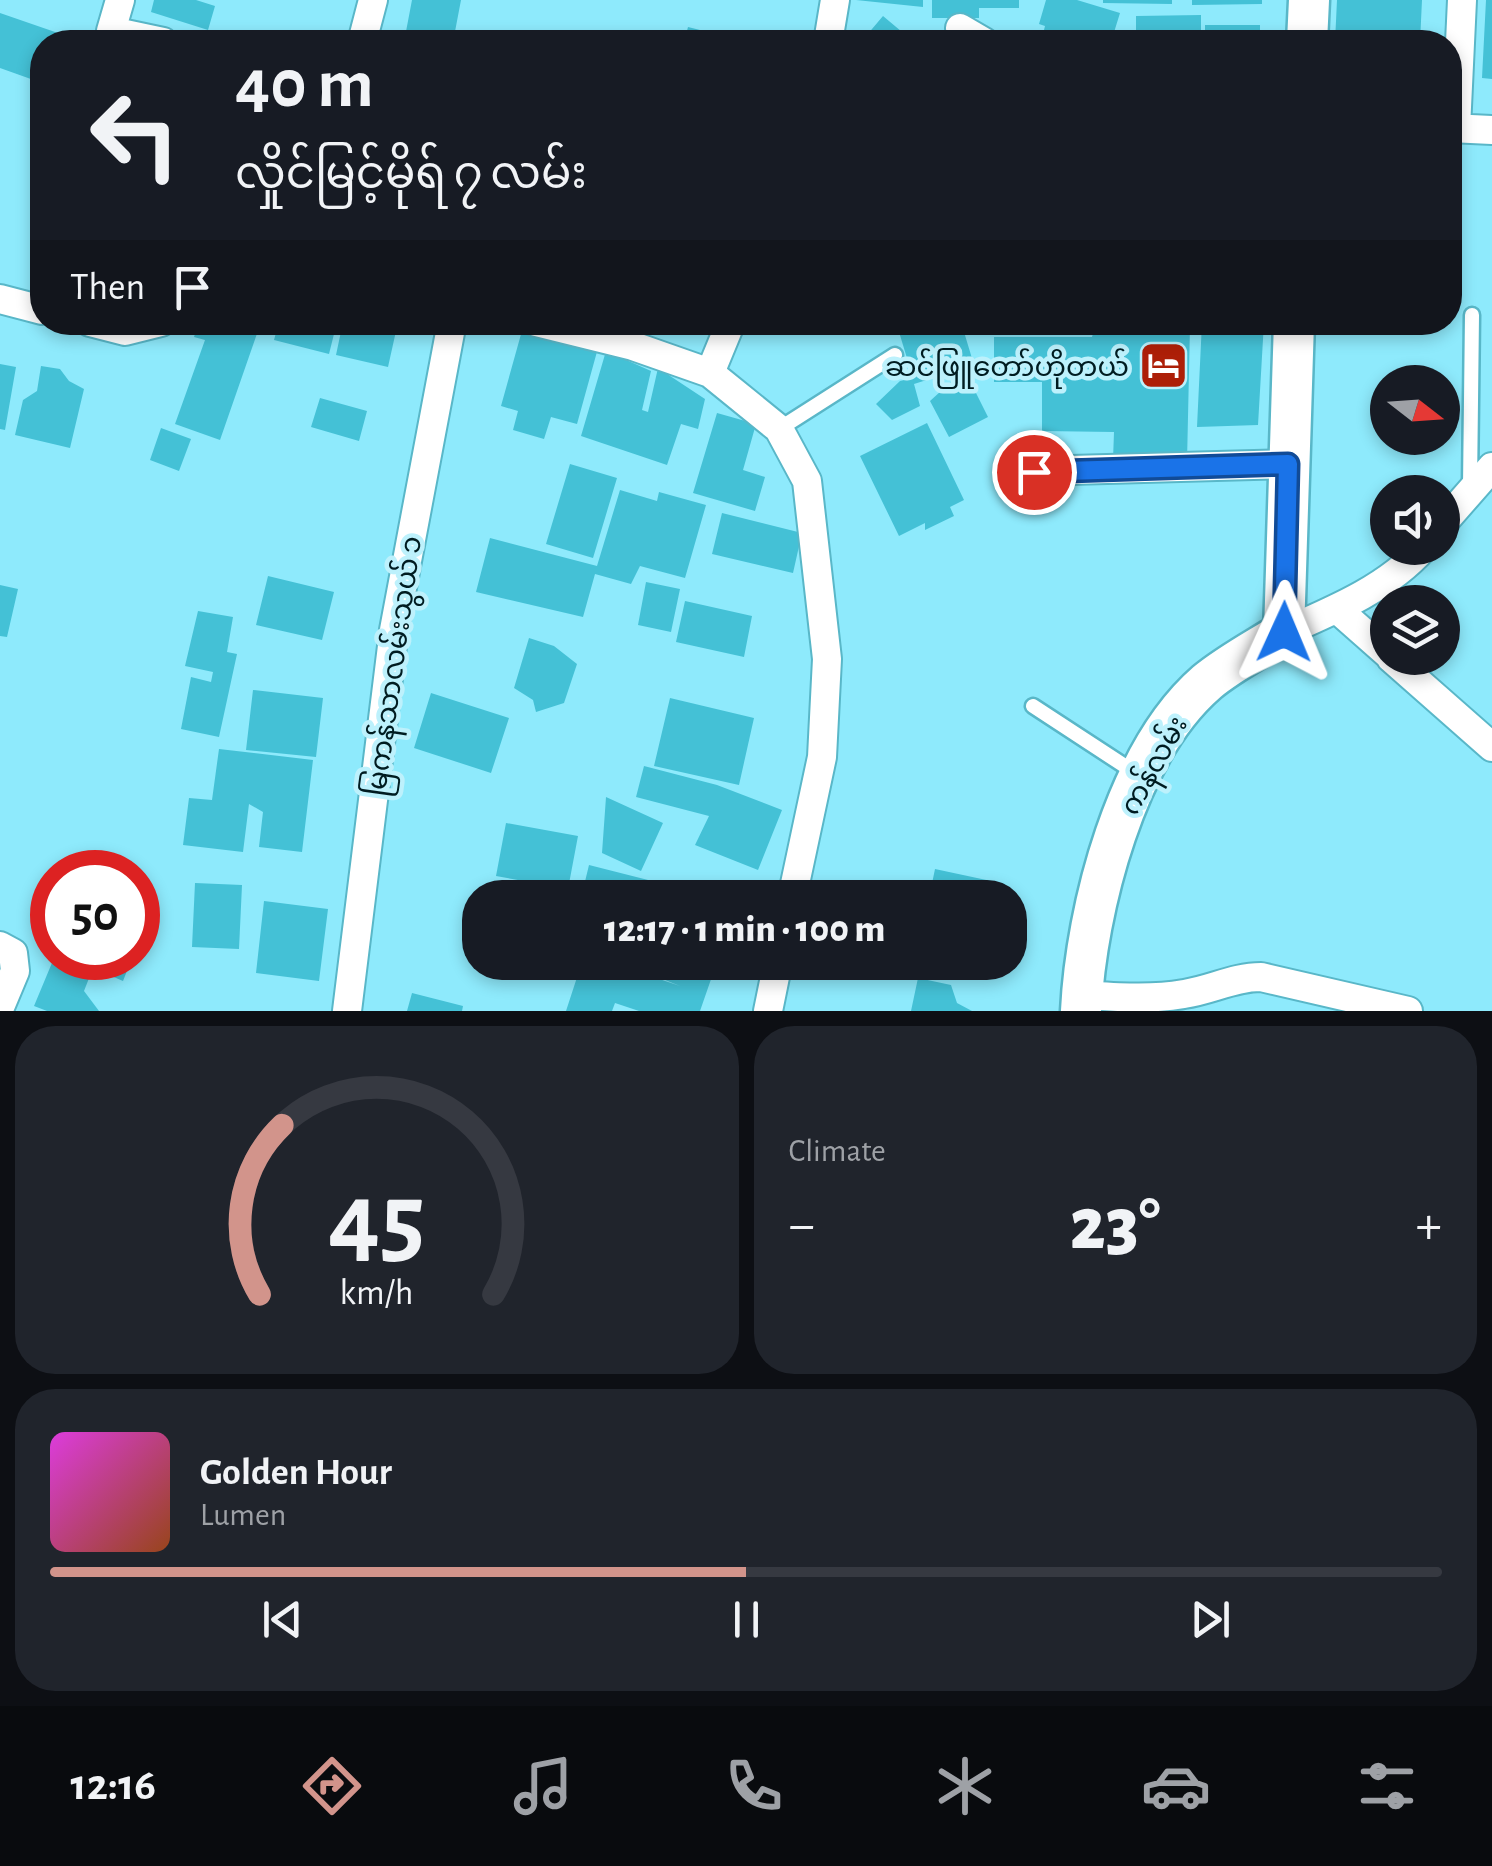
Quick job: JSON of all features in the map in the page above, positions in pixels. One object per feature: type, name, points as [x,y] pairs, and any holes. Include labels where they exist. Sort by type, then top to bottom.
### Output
[{"type":"main road","points":[[1308,30],[1309,0]]},
{"type":"main road","points":[[1284,632],[1293,335]]},
{"type":"main road","name":"ကန်လမ်း","points":[[1082,1003],[1090,924],[1115,835],[1166,730],[1206,683],[1284,632]]},
{"type":"street","points":[[111,30],[120,0]]},
{"type":"street","points":[[365,30],[373,0]]},
{"type":"street","points":[[830,30],[834,0]]},
{"type":"street","points":[[1460,30],[1462,0]]},
{"type":"street","points":[[1462,128],[1492,130]]},
{"type":"street","points":[[0,300],[30,307]]},
{"type":"street","name":"မြကန်သာလမ်းသွယ် ၁","points":[[348,1011],[394,630],[450,335]]},
{"type":"street","points":[[589,335],[710,373],[780,428],[807,481],[827,659],[822,757],[796,880]]},
{"type":"street","points":[[710,373],[726,335]]},
{"type":"street","points":[[1034,472],[1288,464]]},
{"type":"street","points":[[1460,503],[1492,468]]},
{"type":"street","points":[[1284,632],[1337,609],[1407,565]]},
{"type":"street","points":[[1337,609],[1370,638]]},
{"type":"street","points":[[1411,675],[1492,747]]},
{"type":"street","points":[[0,946],[13,954],[14,971],[0,1007]]},
{"type":"street","points":[[1082,1003],[1156,998],[1215,987],[1240,977],[1261,977],[1408,1011]]},
{"type":"street","points":[[768,1011],[774,980]]},
{"type":"lane","points":[[1470,491],[1472,314]]},
{"type":"lane","points":[[780,428],[895,355]]},
{"type":"lane","points":[[1033,706],[1142,776]]},
{"type":"building","points":[[154,0],[196,0],[215,6],[208,30],[151,12]]},
{"type":"building","points":[[412,0],[461,0],[455,30],[406,30]]},
{"type":"building","points":[[856,0],[923,0],[923,7]]},
{"type":"building","points":[[932,0],[1019,0],[1019,8],[979,8],[979,18],[932,18]]},
{"type":"building","points":[[1046,0],[1077,0],[1120,13],[1115,30],[1044,30],[1045,26],[1039,24]]},
{"type":"building","points":[[1172,0],[1172,4],[1103,3]]},
{"type":"building","points":[[1192,0],[1262,0],[1262,4],[1192,5]]},
{"type":"building","points":[[1337,0],[1422,0],[1421,30],[1336,30]]},
{"type":"building","points":[[1486,0],[1492,0],[1492,79],[1482,78]]},
{"type":"building","points":[[0,13],[49,30],[30,30],[30,79],[0,68]]},
{"type":"building","points":[[1201,15],[1201,30],[1136,30],[1136,16]]},
{"type":"building","points":[[883,16],[900,30],[871,30]]},
{"type":"building","points":[[1205,25],[1260,25],[1260,30],[1205,30]]},
{"type":"building","points":[[256,335],[220,440],[175,424],[205,340],[194,337]]},
{"type":"building","points":[[275,335],[334,335],[329,354],[274,340]]},
{"type":"building","points":[[340,335],[395,335],[388,367],[336,355]]},
{"type":"building","points":[[521,335],[552,335],[598,348],[577,424],[551,417],[544,439],[513,430],[518,411],[501,406]]},
{"type":"building","points":[[900,335],[965,335],[974,365],[914,384],[920,406],[892,420],[876,404],[900,381],[913,378]]},
{"type":"building","points":[[1190,335],[1187,462],[1113,460],[1114,432],[1042,431],[1042,382],[994,382],[994,337]]},
{"type":"building","points":[[1201,335],[1263,335],[1258,425],[1197,427]]},
{"type":"building","points":[[606,351],[651,371],[642,410],[648,412],[658,368],[705,399],[698,429],[681,424],[667,465],[581,436]]},
{"type":"building","points":[[0,364],[16,367],[5,430],[0,429]]},
{"type":"building","points":[[41,366],[60,369],[69,381],[84,389],[70,448],[15,435],[23,400],[37,391]]},
{"type":"building","points":[[952,381],[972,385],[988,417],[949,437],[930,401]]},
{"type":"building","points":[[320,398],[367,411],[359,441],[311,427]]},
{"type":"building","points":[[717,413],[756,424],[743,470],[765,477],[755,511],[693,493]]},
{"type":"building","points":[[927,423],[964,500],[950,507],[954,516],[925,530],[925,523],[899,536],[860,456]]},
{"type":"building","points":[[161,428],[191,439],[179,471],[150,460]]},
{"type":"building","points":[[570,464],[617,478],[593,558],[546,544]]},
{"type":"building","points":[[620,490],[657,501],[659,492],[706,505],[685,578],[640,566],[631,584],[595,574],[583,617],[476,592],[490,538],[597,566]]},
{"type":"building","points":[[722,513],[802,533],[793,573],[712,554]]},
{"type":"building","points":[[268,576],[334,592],[322,640],[256,625]]},
{"type":"building","points":[[646,582],[680,589],[671,632],[638,625]]},
{"type":"building","points":[[0,585],[18,589],[7,637],[0,636]]},
{"type":"building","points":[[685,601],[752,616],[744,657],[676,642]]},
{"type":"building","points":[[198,611],[233,617],[227,652],[237,654],[219,737],[181,729],[191,677],[211,682],[213,672],[185,666]]},
{"type":"building","points":[[529,638],[554,646],[577,664],[564,703],[536,712],[533,700],[514,688]]},
{"type":"building","points":[[253,690],[323,698],[316,757],[246,750]]},
{"type":"building","points":[[431,693],[509,718],[491,773],[414,748]]},
{"type":"building","points":[[670,698],[754,718],[739,785],[654,766]]},
{"type":"building","points":[[219,749],[313,760],[302,852],[259,847],[263,812],[249,804],[243,852],[183,845],[189,798],[212,800]]},
{"type":"building","points":[[644,766],[717,785],[782,810],[758,870],[695,845],[709,816],[636,797]]},
{"type":"building","points":[[606,797],[663,823],[641,871],[602,853]]},
{"type":"building","points":[[506,823],[578,836],[570,880],[496,876]]},
{"type":"building","points":[[589,865],[648,880],[585,880]]},
{"type":"building","points":[[935,869],[986,880],[933,880]]},
{"type":"building","points":[[195,883],[242,885],[239,949],[192,947]]},
{"type":"building","points":[[264,901],[328,909],[319,981],[256,973]]},
{"type":"building","points":[[45,980],[88,980],[84,991],[99,1011],[47,1011],[34,1006]]},
{"type":"building","points":[[576,980],[662,980],[680,986],[665,980],[711,980],[700,1011],[639,1011],[615,1003],[612,1011],[566,1011]]},
{"type":"building","points":[[918,980],[927,980],[951,985],[957,1003],[972,1011],[911,1011]]},
{"type":"building","points":[[412,993],[463,1006],[462,1011],[407,1011]]},
{"type":"place","name":"ဆင်ဖြူတော်ဟိုတယ်","points":[[1164,366]]},
{"type":"route","points":[[1034,472],[1288,464],[1284,632]]}]
